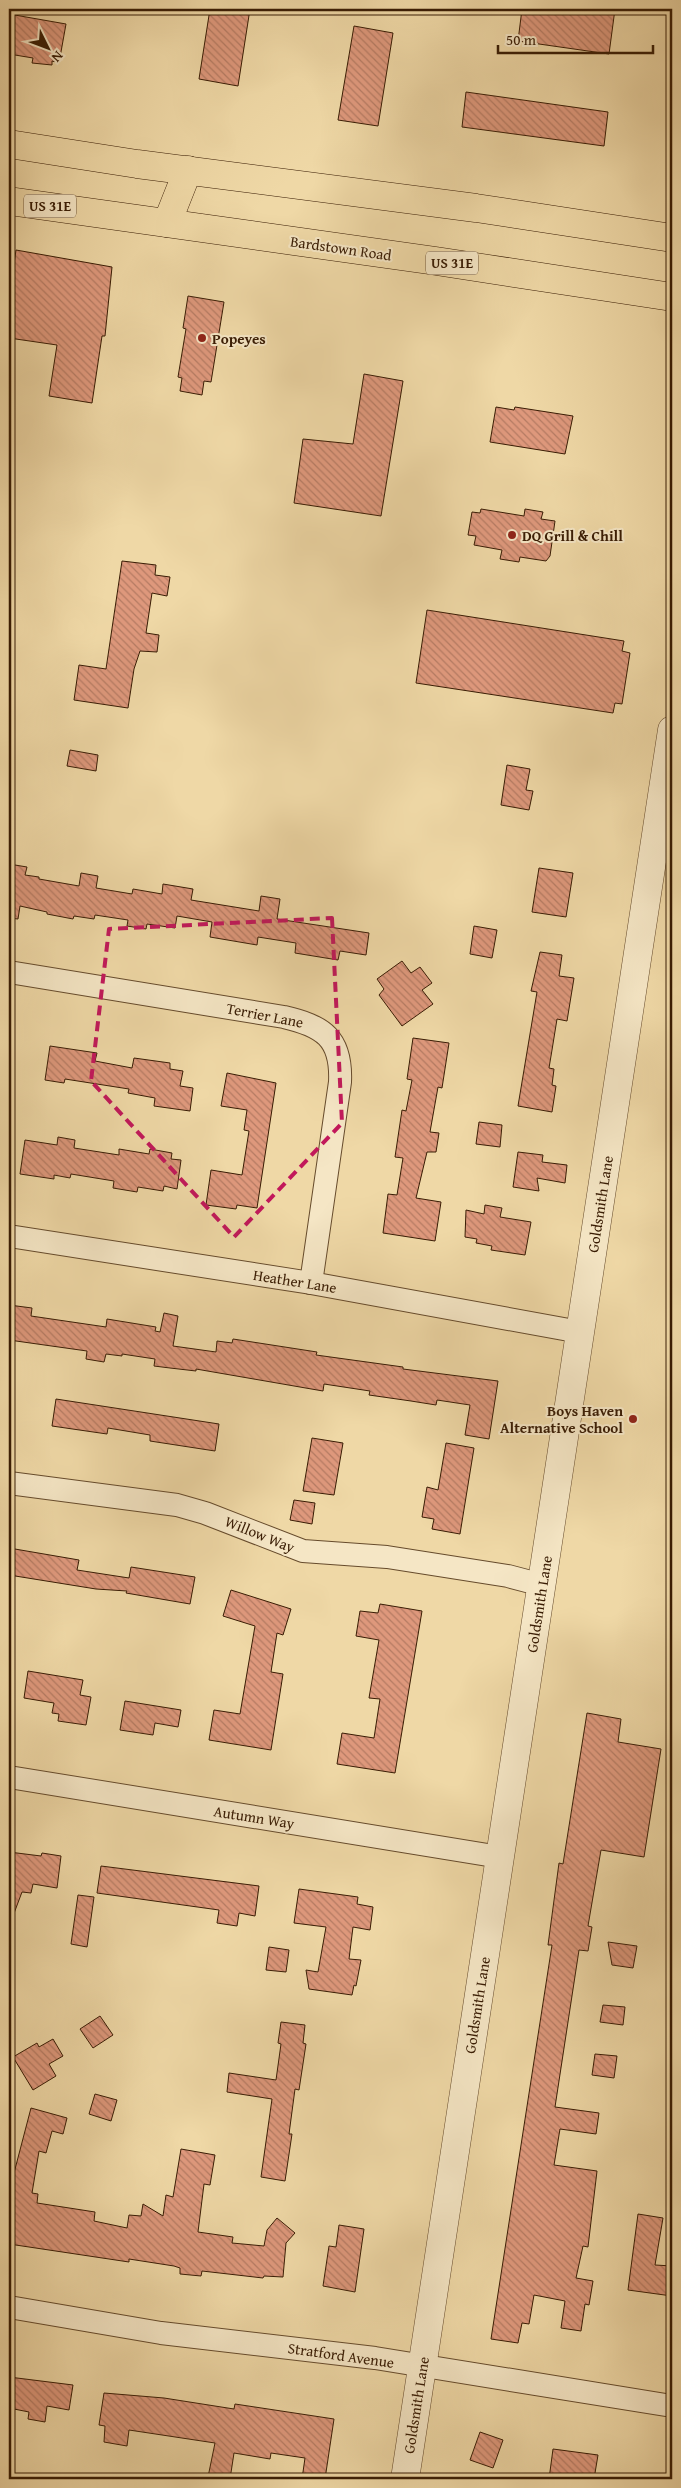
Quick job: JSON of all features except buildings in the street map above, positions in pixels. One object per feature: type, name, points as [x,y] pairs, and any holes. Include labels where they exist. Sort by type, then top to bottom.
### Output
[{"type":"main road","points":[[9,144],[476,208],[672,238]]},
{"type":"main road","points":[[167,223],[188,170]]},
{"type":"main road","name":"Bardstown Road","points":[[9,201],[436,261],[672,298]]},
{"type":"street","name":"Goldsmith Lane","points":[[405,2479],[672,730]]},
{"type":"street","name":"Terrier Lane","points":[[9,972],[309,1022],[329,1038],[338,1054],[340,1082],[311,1284]]},
{"type":"street","name":"Heather Lane","points":[[9,1236],[311,1284],[580,1332]]},
{"type":"street","name":"Willow Way","points":[[9,1483],[177,1505],[213,1516],[302,1551],[387,1557],[508,1576],[542,1585]]},
{"type":"street","name":"Autumn Way","points":[[9,1777],[500,1857]]},
{"type":"street","name":"Stratford Avenue","points":[[9,2307],[161,2333],[375,2358],[672,2406]]},
{"type":"highlighted area","points":[[332,918],[342,1123],[234,1237],[91,1081],[109,929]]},
{"type":"place","name":"Popeyes","points":[[202,338]]},
{"type":"place","name":"DQ Grill & Chill","points":[[512,535]]},
{"type":"place","name":"Boys Haven Alternative School","points":[[633,1419]]}]
